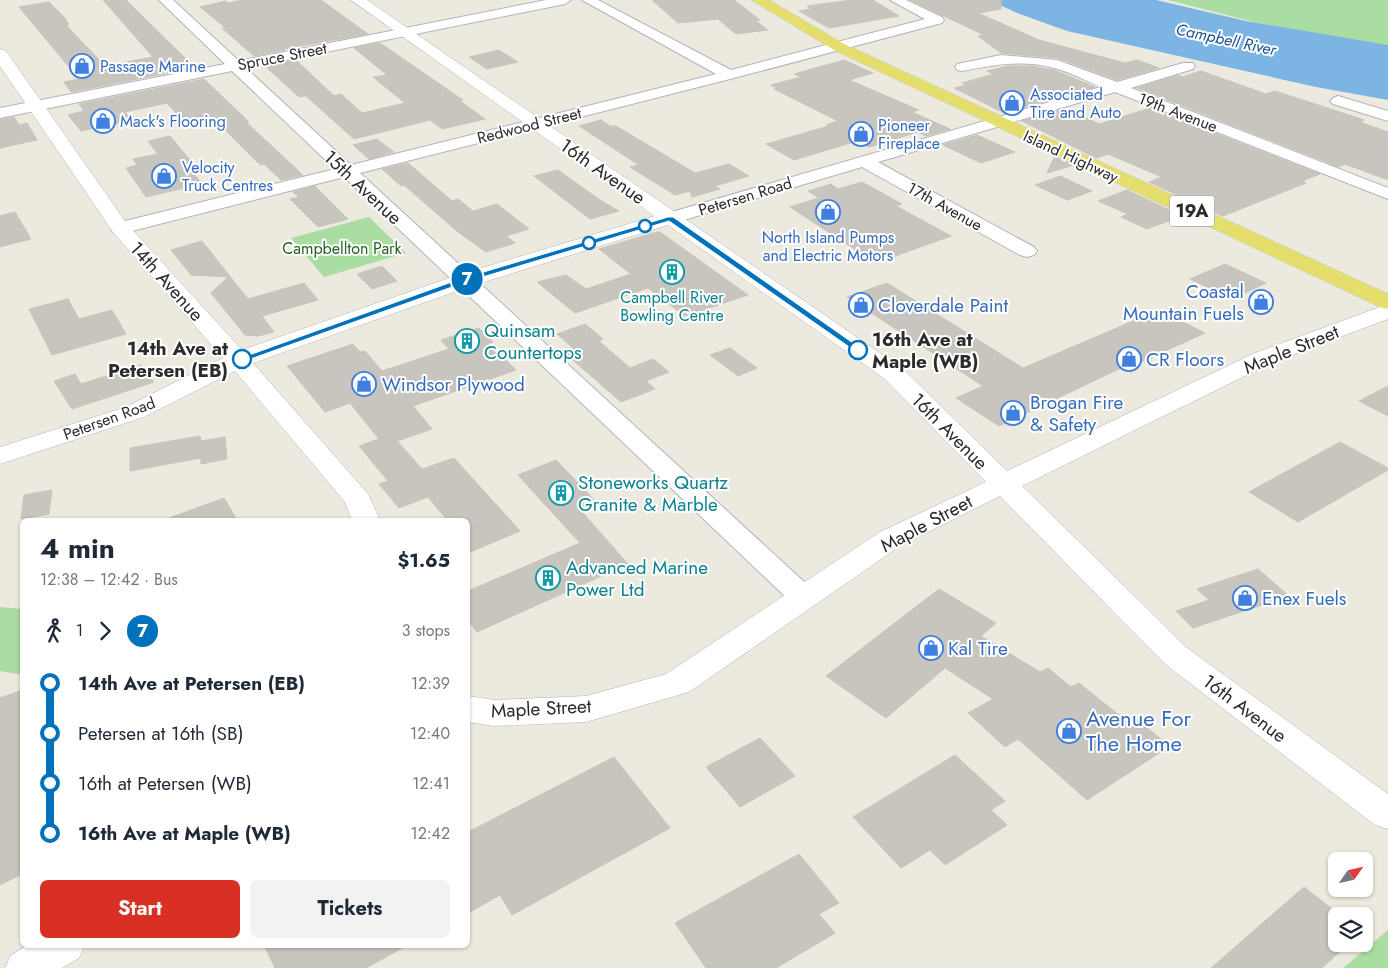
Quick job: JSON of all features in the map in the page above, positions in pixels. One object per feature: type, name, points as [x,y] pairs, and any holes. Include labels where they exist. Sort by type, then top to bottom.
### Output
[{"type":"main road","name":"Island Highway","points":[[759,0],[838,47],[1388,302]]},
{"type":"street","name":"15th Avenue","points":[[165,0],[463,281],[804,598]]},
{"type":"street","name":"16th Avenue","points":[[358,0],[894,374],[1176,656],[1388,814]]},
{"type":"street","name":"Spruce Street","points":[[0,113],[564,0]]},
{"type":"street","points":[[588,0],[729,75]]},
{"type":"street","name":"Redwood Street","points":[[120,228],[729,75],[937,20],[896,0]]},
{"type":"street","name":"14th Avenue","points":[[0,54],[120,228],[238,360],[358,500],[365,518]]},
{"type":"street","name":"19th Avenue","points":[[962,67],[1001,59],[1057,64],[1388,194]]},
{"type":"street","name":"Petersen Road","points":[[0,456],[135,412],[238,360],[463,281],[996,121],[1188,66]]},
{"type":"street","points":[[1338,101],[1388,116]]},
{"type":"street","name":"17th Avenue","points":[[863,161],[1027,250]]},
{"type":"street","name":"Maple Street","points":[[470,709],[494,713],[586,709],[677,684],[890,539],[1263,358],[1388,311]]},
{"type":"street","points":[[25,968],[60,948]]},
{"type":"green space","points":[[1168,0],[1388,0],[1388,49],[1258,23]]},
{"type":"green space","name":"Campbellton Park","points":[[369,217],[406,253],[324,277],[291,238]]},
{"type":"green space","points":[[0,607],[20,609],[20,675],[0,671]]},
{"type":"green space","points":[[1388,930],[1388,968],[1343,968],[1362,952],[1373,952],[1373,943]]},
{"type":"water","name":"Campbell River","points":[[989,0],[1156,0],[1246,21],[1388,45],[1388,100],[1316,87],[1067,31],[1017,13]]},
{"type":"building","points":[[103,0],[126,0],[193,68],[71,92],[64,82],[79,79],[19,7],[49,2],[67,20],[65,20],[69,24],[66,25],[105,66],[153,57]]},
{"type":"building","points":[[243,0],[321,0],[368,34],[254,56],[222,28],[226,28],[200,7],[226,1],[228,3]]},
{"type":"building","points":[[652,0],[734,0],[760,20],[756,21],[768,30],[736,34],[718,19],[678,23]]},
{"type":"building","points":[[852,0],[873,0],[899,16],[829,28],[799,11],[811,9],[807,6]]},
{"type":"building","points":[[910,0],[1001,0],[1001,9],[978,13],[1039,40],[1125,63],[1137,60],[1159,68],[1117,80],[1058,58],[1001,53],[978,36],[984,35]]},
{"type":"building","points":[[380,43],[463,100],[460,101],[485,119],[442,129],[430,120],[354,139],[306,96],[299,97],[265,66],[296,60],[334,96],[341,94],[362,113],[405,103],[373,77],[387,75],[354,48]]},
{"type":"building","points":[[499,50],[518,62],[487,69],[469,57]]},
{"type":"building","points":[[844,60],[873,73],[849,80],[919,110],[912,112],[950,129],[926,136],[918,132],[869,147],[857,141],[794,160],[766,144],[829,126],[826,125],[838,121],[774,89],[777,88],[771,85],[801,77],[794,74]]},
{"type":"building","points":[[1008,66],[1031,66],[1054,70],[1095,87],[1004,113],[954,88],[967,85],[962,83],[994,74],[987,71]]},
{"type":"building","points":[[1201,71],[1266,94],[1275,91],[1306,101],[1364,120],[1360,122],[1388,132],[1388,180],[1345,164],[1339,167],[1137,88],[1179,75],[1182,77]]},
{"type":"building","points":[[204,79],[249,122],[247,123],[303,175],[281,180],[264,164],[261,165],[254,159],[211,116],[184,122],[167,103],[125,112],[132,120],[81,131],[68,115],[84,111],[79,104]]},
{"type":"building","points":[[1150,108],[1320,174],[1302,181],[1306,183],[1223,216],[1149,182],[1162,177],[1108,154],[1096,158],[1022,121],[1064,109],[1100,124]]},
{"type":"building","points":[[14,117],[19,125],[27,123],[37,140],[0,148],[0,120]]},
{"type":"building","points":[[601,120],[610,126],[616,126],[695,173],[729,164],[749,176],[715,186],[720,189],[692,197],[690,191],[675,195],[630,167],[639,165],[579,126]]},
{"type":"building","points":[[977,135],[1015,152],[981,163],[943,145]]},
{"type":"building","name":"Velocity Truck Centres","points":[[170,136],[200,172],[194,174],[202,184],[146,197],[126,168],[137,165],[133,159],[158,154],[148,141]]},
{"type":"building","points":[[377,139],[394,152],[369,159],[353,145]]},
{"type":"building","points":[[1055,156],[1074,165],[1047,173]]},
{"type":"building","points":[[408,163],[452,201],[458,199],[473,211],[497,204],[529,229],[506,236],[515,243],[486,252],[458,232],[404,185],[401,186],[382,169]]},
{"type":"building","points":[[558,170],[619,211],[590,219],[534,176]]},
{"type":"building","points":[[1060,176],[1092,191],[1067,200],[1035,185]]},
{"type":"building","points":[[862,182],[902,204],[896,206],[951,236],[876,263],[790,207],[819,198],[808,191],[831,184],[838,189]]},
{"type":"building","points":[[315,186],[348,219],[318,227],[290,199],[299,197],[293,192]]},
{"type":"building","points":[[1127,190],[1182,216],[1147,229],[1121,217],[1128,214],[1098,201]]},
{"type":"building","points":[[15,212],[31,239],[0,247],[0,216]]},
{"type":"building","name":"Campbell River Bowling Centre","points":[[660,232],[748,295],[685,316],[648,288],[575,313],[537,282],[566,275],[586,289],[631,274],[599,249]]},
{"type":"building","points":[[202,241],[248,299],[304,283],[318,300],[262,316],[274,332],[258,336],[245,335],[211,293],[228,277],[191,275],[171,250]]},
{"type":"building","points":[[1225,264],[1266,283],[1232,299],[1190,279]]},
{"type":"building","points":[[382,266],[397,281],[372,289],[357,274]]},
{"type":"building","points":[[887,283],[1023,368],[1159,310],[1205,333],[1123,370],[1121,368],[999,426],[956,398],[983,386],[847,297]]},
{"type":"building","points":[[68,299],[79,319],[112,310],[126,334],[52,355],[29,309]]},
{"type":"building","points":[[585,324],[603,339],[599,341],[630,368],[653,359],[669,372],[646,381],[655,389],[621,402],[566,354],[575,350],[557,334]]},
{"type":"building","points":[[479,328],[493,342],[488,343],[516,370],[413,406],[432,429],[397,441],[422,469],[454,458],[520,531],[470,552],[470,518],[445,518],[428,497],[399,508],[379,484],[388,481],[359,446],[379,439],[350,403],[325,412],[287,366],[353,344],[360,352],[365,351],[382,371],[449,349],[441,340]]},
{"type":"building","points":[[730,348],[757,368],[738,376],[710,355]]},
{"type":"building","points":[[141,365],[154,382],[72,409],[54,381],[75,374],[81,384]]},
{"type":"building","points":[[1388,386],[1388,416],[1359,401]]},
{"type":"building","points":[[200,436],[201,441],[225,437],[227,459],[201,464],[201,458],[130,471],[130,448]]},
{"type":"building","points":[[1340,442],[1388,468],[1388,470],[1298,522],[1249,492]]},
{"type":"building","name":"Advanced Marine Power Ltd","points":[[556,460],[600,506],[583,513],[628,564],[477,632],[470,623],[470,590],[580,543],[518,475]]},
{"type":"building","points":[[52,490],[49,514],[21,518],[24,495]]},
{"type":"building","points":[[224,498],[236,518],[169,518]]},
{"type":"building","name":"Enex Fuels","points":[[1258,569],[1289,596],[1193,628],[1176,611],[1209,600],[1197,589]]},
{"type":"building","points":[[939,589],[996,623],[981,636],[1040,672],[1048,668],[1071,687],[1079,683],[1129,723],[1136,719],[1170,746],[1087,800],[1018,739],[1005,747],[968,713],[993,699],[945,668],[886,718],[826,676]]},
{"type":"building","points":[[20,691],[20,875],[0,885],[0,698]]},
{"type":"building","points":[[760,738],[795,776],[740,807],[706,767]]},
{"type":"building","points":[[955,755],[1005,801],[991,810],[1007,825],[945,865],[930,850],[901,868],[853,817]]},
{"type":"building","points":[[614,757],[670,828],[512,915],[500,895],[470,912],[470,831]]},
{"type":"building","points":[[799,854],[839,903],[819,914],[835,933],[776,968],[706,968],[675,923]]},
{"type":"building","points":[[1304,887],[1330,907],[1328,907],[1328,952],[1339,952],[1322,968],[1211,968]]},
{"type":"building","points":[[265,948],[403,948],[366,968],[275,968]]},
{"type":"bus line","name":"7","points":[[242,359],[463,281],[670,218],[858,350]]},
{"type":"place","name":"Passage Marine","points":[[82,66]]},
{"type":"place","name":"Associated Tire and Auto","points":[[1012,103]]},
{"type":"place","name":"Mack's Flooring","points":[[103,121]]},
{"type":"place","name":"Pioneer Fireplace","points":[[861,134]]},
{"type":"place","name":"Velocity Truck Centres","points":[[164,176]]},
{"type":"place","name":"North Island Pumps and Electric Motors","points":[[828,212]]},
{"type":"place","name":"Campbell River Bowling Centre","points":[[672,272]]},
{"type":"place","name":"Coastal Mountain Fuels","points":[[1261,302]]},
{"type":"place","name":"Cloverdale Paint","points":[[861,305]]},
{"type":"place","name":"Quinsam Countertops","points":[[467,341]]},
{"type":"place","name":"16th Ave at Maple (WB)","points":[[858,350]]},
{"type":"place","name":"14th Ave at Petersen (EB)","points":[[242,359]]},
{"type":"place","name":"CR Floors","points":[[1129,359]]},
{"type":"place","name":"Windsor Plywood","points":[[364,384]]},
{"type":"place","name":"Brogan Fire & Safety","points":[[1013,413]]},
{"type":"place","name":"Stoneworks Quartz Granite & Marble","points":[[561,493]]},
{"type":"place","name":"Advanced Marine Power Ltd","points":[[548,578]]},
{"type":"place","name":"Enex Fuels","points":[[1245,598]]},
{"type":"place","name":"Kal Tire","points":[[931,648]]},
{"type":"place","name":"Avenue For The Home","points":[[1069,731]]}]
